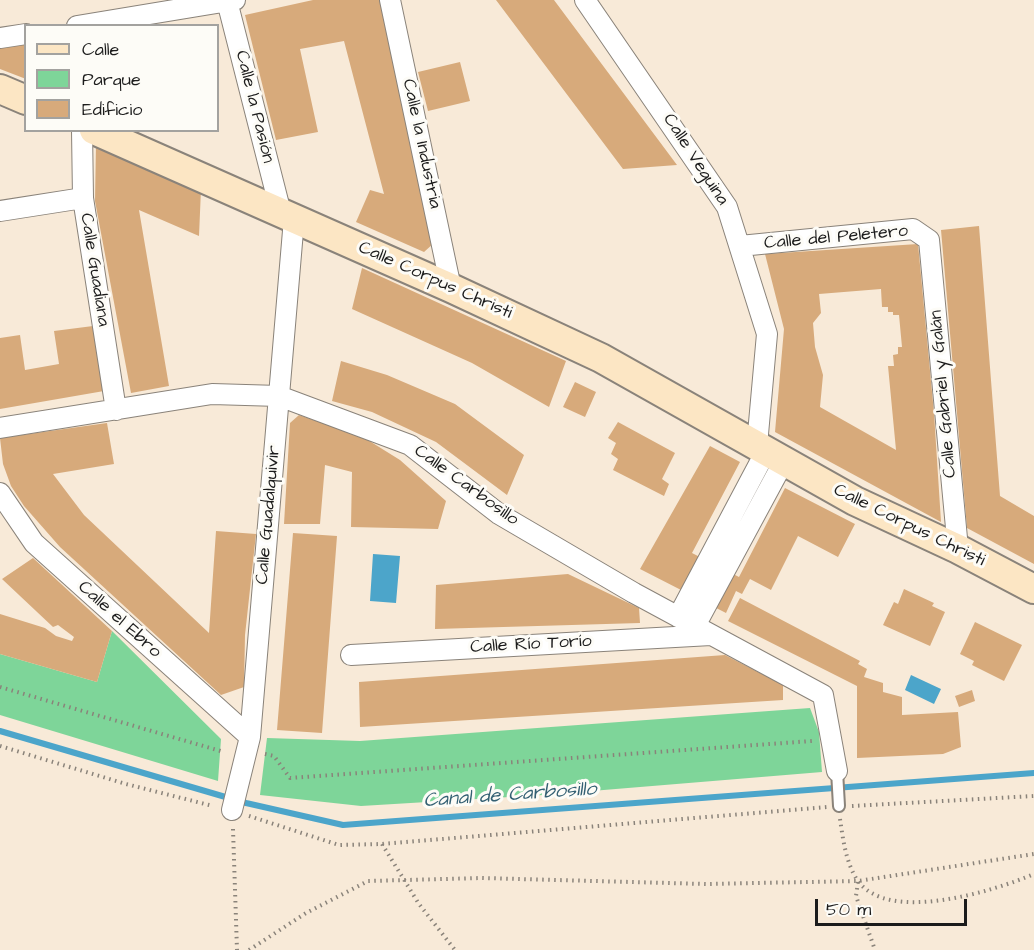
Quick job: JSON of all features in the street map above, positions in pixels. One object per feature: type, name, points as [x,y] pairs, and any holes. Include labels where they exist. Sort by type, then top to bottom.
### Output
[{"type":"main road","points":[[0,89],[24,99]]},
{"type":"main road","name":"Calle Corpus Christi","points":[[98,132],[451,288],[601,358],[855,501],[958,549],[1034,590]]},
{"type":"street","name":"Calle la Industria","points":[[390,0],[451,288]]},
{"type":"street","name":"Calle Veguina","points":[[585,0],[727,207],[766,334],[769,452]]},
{"type":"street","points":[[89,24],[231,1]]},
{"type":"street","name":"Calle la Pasión","points":[[231,1],[287,216]]},
{"type":"street","points":[[0,38],[24,34]]},
{"type":"street","name":"Calle Guadiana","points":[[82,132],[83,198],[116,410]]},
{"type":"street","points":[[0,212],[83,198]]},
{"type":"street","name":"Calle Guadalquivir","points":[[232,810],[250,737],[279,396],[287,216]]},
{"type":"street","name":"Calle del Peletero","points":[[740,246],[914,229],[929,240]]},
{"type":"street","name":"Calle Gabriel y Galán","points":[[929,240],[958,549]]},
{"type":"street","name":"Calle Carbosillo","points":[[0,428],[212,394],[279,396],[410,445],[499,514],[695,626],[823,695],[837,775]]},
{"type":"street","points":[[695,626],[769,452]]},
{"type":"street","name":"Calle el Ebro","points":[[0,493],[34,543],[250,737]]},
{"type":"street","name":"Calle Río Torío","points":[[351,656],[695,626]]},
{"type":"lane","points":[[837,775],[839,806]]},
{"type":"path","points":[[0,687],[224,752]]},
{"type":"path","points":[[261,754],[274,756],[290,778],[823,740]]},
{"type":"path","points":[[0,747],[126,784],[232,810],[339,845],[382,844],[839,806],[1034,796]]},
{"type":"path","points":[[839,806],[844,847],[858,881],[877,896],[914,904],[1002,886],[1034,874]]},
{"type":"path","points":[[232,810],[237,950]]},
{"type":"path","points":[[382,844],[404,880],[455,950]]},
{"type":"path","points":[[249,950],[306,914],[368,881],[482,878],[706,884],[858,881],[1034,854]]},
{"type":"path","points":[[858,881],[856,896],[875,950]]},
{"type":"green space","points":[[112,631],[221,739],[218,781],[0,715],[0,654],[97,682]]},
{"type":"green space","points":[[810,708],[819,732],[822,772],[543,795],[361,806],[260,795],[267,738],[360,741]]},
{"type":"water","points":[[373,554],[400,556],[396,603],[370,601]]},
{"type":"water","points":[[911,675],[941,689],[934,704],[905,690]]},
{"type":"building","points":[[313,0],[380,0],[434,243],[424,252],[356,222],[370,190],[384,194],[344,41],[300,49],[318,132],[276,140],[245,15]]},
{"type":"building","points":[[496,0],[554,0],[677,165],[623,169]]},
{"type":"building","points":[[24,42],[24,78],[0,69],[0,45]]},
{"type":"building","points":[[460,62],[470,101],[428,111],[418,72]]},
{"type":"building","points":[[96,144],[201,189],[199,236],[139,210],[169,386],[131,393],[95,201]]},
{"type":"building","points":[[979,226],[1000,496],[1034,516],[1034,564],[967,528],[941,230]]},
{"type":"building","points":[[918,244],[934,413],[941,522],[775,432],[784,329],[765,254]],"holes":[[[881,289],[882,307],[888,307],[888,312],[899,315],[902,347],[898,347],[898,354],[893,355],[894,366],[888,366],[896,450],[820,407],[823,375],[815,347],[813,323],[821,313],[819,294]]]},
{"type":"building","points":[[362,268],[566,361],[549,407],[472,363],[352,309]]},
{"type":"building","points":[[93,326],[104,391],[0,409],[0,338],[20,335],[25,370],[59,364],[54,331]]},
{"type":"building","points":[[341,361],[387,375],[455,404],[524,455],[507,495],[436,442],[372,412],[332,401]]},
{"type":"building","points":[[575,382],[596,392],[585,417],[563,407]]},
{"type":"building","points":[[299,415],[363,437],[400,460],[446,501],[438,529],[351,527],[352,472],[325,465],[320,524],[284,524],[290,423]]},
{"type":"building","points":[[618,422],[675,453],[662,479],[669,484],[664,496],[613,470],[618,459],[611,454],[616,443],[608,438]]},
{"type":"building","points":[[107,423],[114,464],[53,474],[84,515],[209,633],[216,531],[256,534],[245,635],[244,687],[221,695],[60,547],[24,506],[11,486],[3,464],[0,438]]},
{"type":"building","points":[[710,446],[740,462],[692,553],[739,577],[785,488],[855,524],[838,557],[798,536],[771,590],[750,579],[742,594],[736,591],[726,613],[640,569]]},
{"type":"building","points":[[293,533],[337,536],[322,733],[277,730]]},
{"type":"building","points":[[33,558],[112,631],[97,682],[0,654],[0,614],[45,628],[56,636],[72,641],[74,637],[58,625],[53,627],[2,579]]},
{"type":"building","points":[[568,574],[639,608],[640,623],[435,629],[436,585]]},
{"type":"building","points":[[904,589],[934,603],[932,606],[945,612],[930,646],[883,625],[894,602],[898,604]]},
{"type":"building","points":[[740,598],[860,661],[858,664],[867,669],[864,677],[883,683],[883,692],[902,697],[902,715],[958,712],[961,747],[943,754],[857,758],[857,686],[728,621]]},
{"type":"building","points":[[975,622],[1022,645],[1004,681],[972,665],[974,661],[960,654]]},
{"type":"building","points":[[725,655],[783,685],[783,700],[360,727],[359,682]]},
{"type":"building","points":[[972,690],[975,701],[959,707],[955,696]]},
{"type":"waterway","name":"Canal de Carbosillo","points":[[0,731],[246,803],[343,825],[1034,773]]}]
